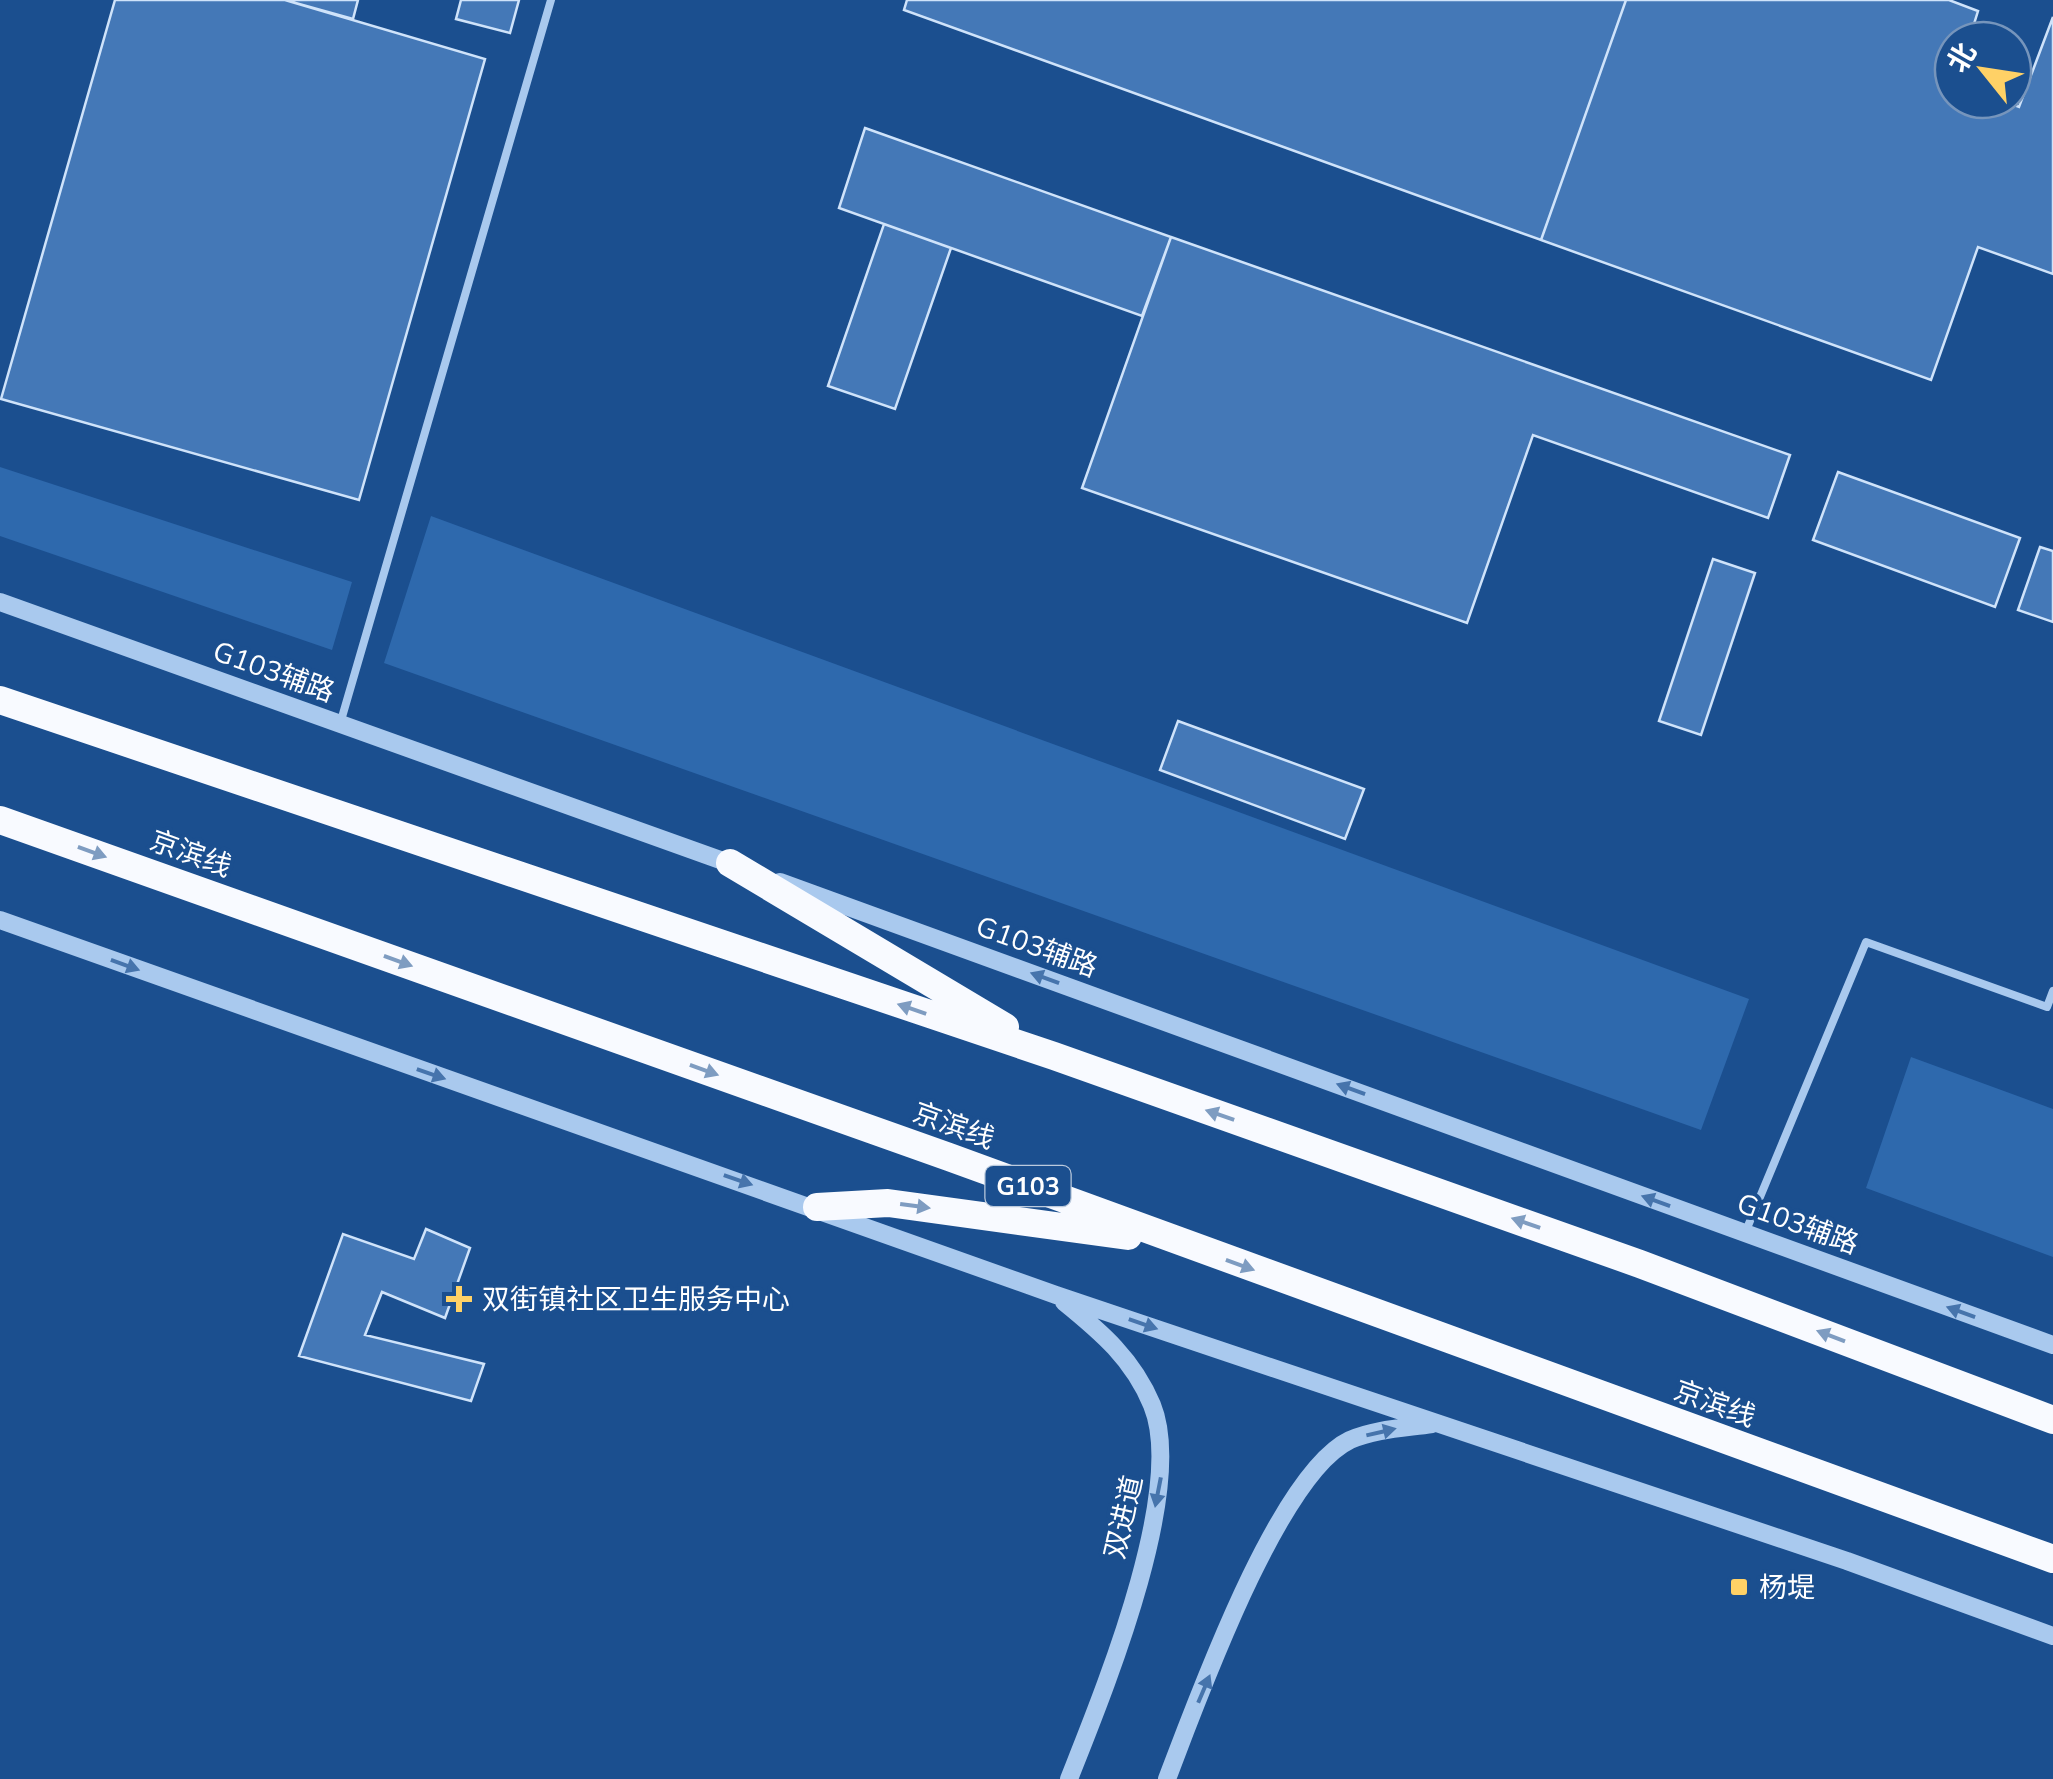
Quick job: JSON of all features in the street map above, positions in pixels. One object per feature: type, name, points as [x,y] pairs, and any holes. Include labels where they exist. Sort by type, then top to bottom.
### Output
[{"type":"highway","points":[[0,700],[1054,1056],[1640,1264],[2053,1420]]},
{"type":"highway","name":"京滨线","points":[[0,820],[950,1157],[1179,1244],[2053,1560]]},
{"type":"highway","points":[[730,863],[1054,1056]]},
{"type":"highway","points":[[818,1207],[888,1203],[1179,1244]]},
{"type":"street","name":"G103辅路","points":[[0,602],[730,863],[2053,1345]]},
{"type":"street","points":[[0,920],[818,1207],[1056,1295],[2053,1636]]},
{"type":"street","name":"双进道","points":[[1056,1295],[1111,1340],[1135,1370],[1154,1408],[1162,1469],[1131,1602],[1069,1779]]},
{"type":"street","points":[[1167,1779],[1269,1538],[1318,1463],[1348,1441],[1381,1430],[1438,1423]]},
{"type":"lane","points":[[340,724],[551,0]]},
{"type":"lane","points":[[1745,1233],[1866,942],[2047,1007],[2053,991]]},
{"type":"shaded area","points":[[0,467],[352,582],[332,650],[0,536]]},
{"type":"shaded area","points":[[431,516],[1749,999],[1701,1130],[384,663]]},
{"type":"shaded area","points":[[1911,1057],[2053,1109],[2053,1257],[1866,1188]]},
{"type":"building","points":[[115,0],[285,0],[485,59],[359,500],[1,399]]},
{"type":"building","points":[[285,0],[358,0],[353,19]]},
{"type":"building","points":[[461,0],[519,0],[510,33],[456,19]]},
{"type":"building","points":[[907,0],[1626,0],[1541,240],[904,10]]},
{"type":"building","points":[[1626,0],[1949,0],[1978,11],[1975,20],[1933,20],[1933,120],[2033,120],[2033,70],[2053,17],[2053,274],[1978,247],[1931,380],[1541,240]]},
{"type":"building","points":[[865,128],[1171,237],[1142,316],[839,208]]},
{"type":"building","points":[[884,224],[951,248],[895,409],[828,386]]},
{"type":"building","points":[[1171,237],[1790,455],[1768,518],[1533,435],[1467,623],[1082,488]]},
{"type":"building","points":[[1838,472],[2020,538],[1995,607],[1813,540]]},
{"type":"building","points":[[2040,547],[2053,551],[2053,622],[2018,610]]},
{"type":"building","points":[[1713,559],[1755,573],[1701,735],[1659,721]]},
{"type":"building","points":[[1178,721],[1364,789],[1345,839],[1160,770]]},
{"type":"building","points":[[426,1229],[470,1248],[445,1318],[382,1292],[365,1335],[484,1364],[471,1401],[299,1356],[343,1234],[414,1259]]},
{"type":"place","name":"双街镇社区卫生服务中心","points":[[459,1299]]},
{"type":"place","name":"杨堤","points":[[1739,1587]]}]
